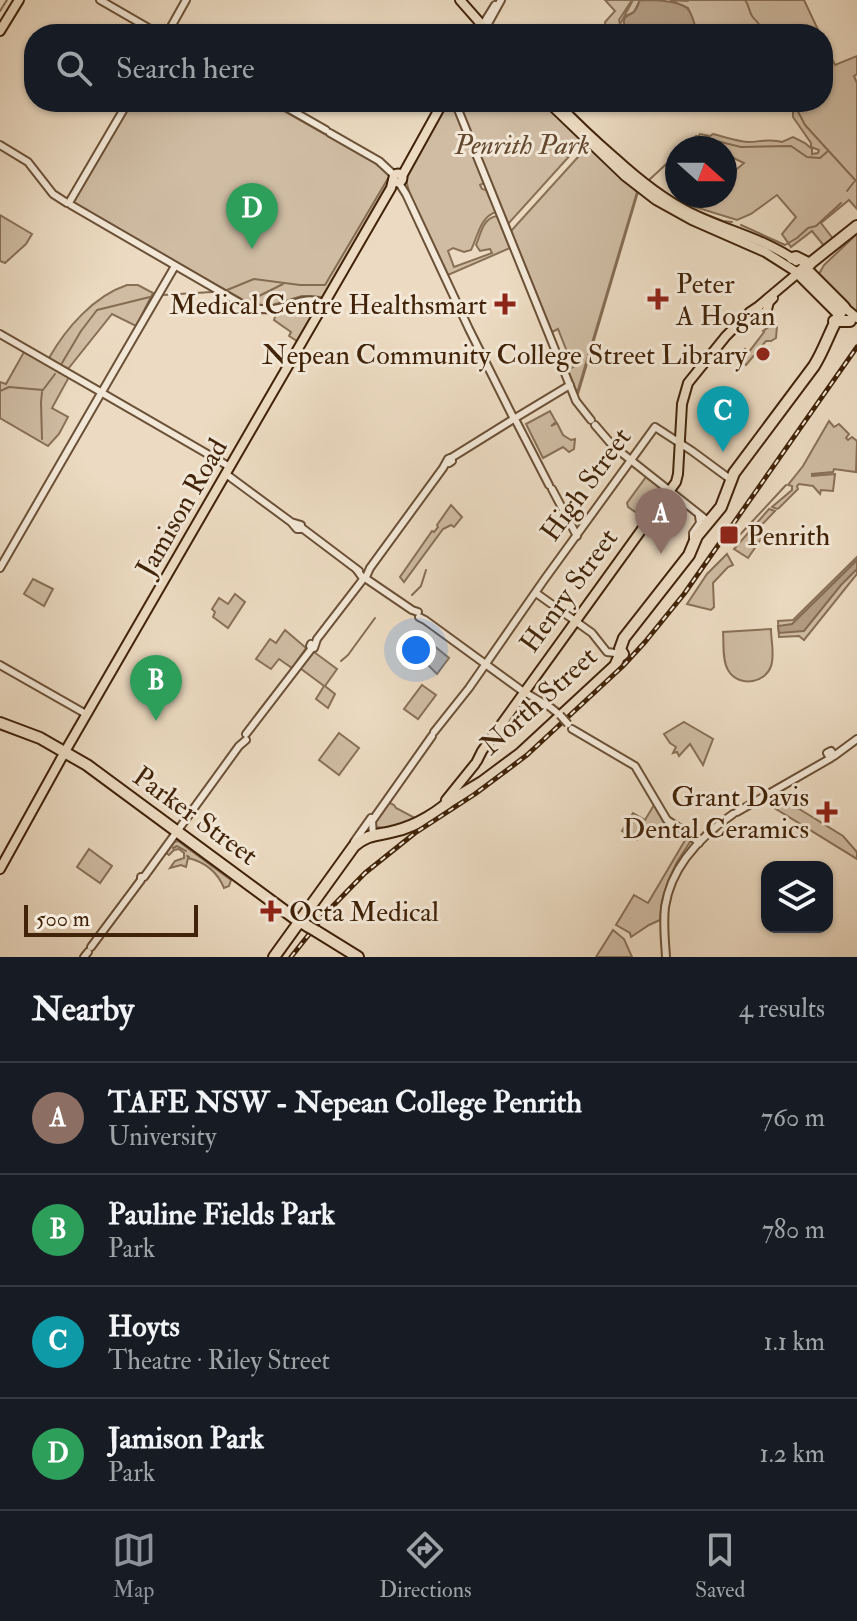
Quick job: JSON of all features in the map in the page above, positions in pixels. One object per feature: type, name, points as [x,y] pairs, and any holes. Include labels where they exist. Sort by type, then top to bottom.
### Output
[{"type":"highway","points":[[803,272],[857,228]]},
{"type":"highway","points":[[803,272],[823,260],[857,228]]},
{"type":"highway","points":[[803,272],[836,313],[855,321]]},
{"type":"highway","points":[[687,557],[704,518],[717,507],[729,478],[822,353],[836,313]]},
{"type":"highway","points":[[687,557],[704,518]]},
{"type":"highway","name":"North Street","points":[[467,777],[488,777],[521,753],[615,666],[627,634],[687,557]]},
{"type":"highway","name":"Parker Street","points":[[0,725],[32,734],[63,754],[349,957]]},
{"type":"highway","name":"North Street","points":[[467,777],[488,777]]},
{"type":"highway","name":"Henry Street","points":[[371,832],[398,830],[416,824],[441,807],[467,777]]},
{"type":"highway","points":[[300,924],[352,845],[371,832]]},
{"type":"highway","points":[[271,957],[300,924],[350,851],[371,832]]},
{"type":"highway","name":"Parker Street","points":[[300,924],[358,957]]},
{"type":"main road","points":[[0,31],[19,0]]},
{"type":"main road","points":[[457,0],[476,24]]},
{"type":"main road","name":"Jamison Road","points":[[0,869],[63,754],[435,112]]},
{"type":"main road","points":[[560,112],[643,183],[672,203],[720,226],[770,244],[803,272]]},
{"type":"main road","points":[[565,112],[591,139]]},
{"type":"main road","points":[[762,308],[784,284],[803,272]]},
{"type":"main road","points":[[762,308],[803,272]]},
{"type":"main road","name":"Henry Street","points":[[467,777],[677,478],[682,404],[688,383],[737,324],[762,308]]},
{"type":"main road","points":[[836,313],[855,321]]},
{"type":"main road","points":[[441,807],[467,777]]},
{"type":"street","points":[[100,0],[142,24]]},
{"type":"street","points":[[173,24],[186,0]]},
{"type":"street","points":[[487,24],[500,0]]},
{"type":"street","points":[[69,203],[122,112]]},
{"type":"street","points":[[295,112],[379,161],[398,178],[469,329],[577,536]]},
{"type":"street","points":[[459,112],[578,404],[611,444],[704,518]]},
{"type":"street","points":[[0,145],[28,162],[54,195],[242,304],[252,308],[277,309],[303,300],[324,303]]},
{"type":"street","points":[[0,568],[175,266]]},
{"type":"street","points":[[0,334],[228,470],[418,615],[524,692],[550,707],[570,726],[634,765],[667,820],[699,843]]},
{"type":"street","points":[[88,952],[448,462],[570,385]]},
{"type":"street","name":"High Street","points":[[381,807],[656,427],[680,443]]},
{"type":"street","points":[[680,443],[729,478]]},
{"type":"street","points":[[536,593],[592,634],[605,651],[618,653]]},
{"type":"street","points":[[0,665],[86,714]]},
{"type":"street","points":[[666,957],[664,918],[667,899],[673,879],[690,853],[735,813],[831,755]]},
{"type":"street","points":[[371,832],[371,823],[381,807]]},
{"type":"street","points":[[352,845],[381,807]]},
{"type":"street","points":[[690,853],[692,837]]},
{"type":"green space","points":[[605,0],[632,0],[619,20],[620,24],[605,24],[615,11]]},
{"type":"green space","points":[[633,0],[640,0],[634,12],[626,16],[625,24],[620,24]]},
{"type":"green space","points":[[670,0],[804,0],[815,24],[694,24],[688,8]]},
{"type":"green space","points":[[857,56],[857,74],[854,76],[857,83],[857,209],[849,200],[821,223],[834,240],[825,247],[812,231],[791,247],[782,234],[796,217],[777,195],[737,220],[698,208],[737,208],[737,169],[744,163],[737,160],[737,140],[782,142],[793,137],[812,149],[812,154],[818,153],[819,150],[811,147],[793,117],[793,112],[833,112],[833,61],[835,65]]},
{"type":"green space","points":[[125,112],[286,112],[375,163],[388,173],[390,180],[323,297],[302,296],[269,306],[249,303],[73,202]]},
{"type":"green space","points":[[440,112],[455,112],[484,183],[480,185],[486,190],[496,212],[486,218],[471,250],[464,252],[453,248],[448,251],[454,267],[492,253],[490,249],[480,251],[476,245],[483,227],[492,217],[497,216],[510,248],[448,275],[410,196],[405,175]]},
{"type":"green space","name":"Penrith Park","points":[[463,112],[555,112],[583,141],[508,224]]},
{"type":"green space","points":[[588,146],[637,192],[577,393],[568,370],[573,367],[558,329],[552,332],[511,231]]},
{"type":"green space","points":[[0,215],[32,234],[26,244],[5,263],[0,261]]},
{"type":"green space","points":[[857,234],[857,313],[819,274],[824,265]]},
{"type":"green space","points":[[127,285],[138,285],[153,293],[136,326],[112,314],[68,369],[49,358],[82,314],[103,297]]},
{"type":"green space","points":[[302,302],[319,303],[297,341],[289,336],[291,332],[274,320],[277,311]]},
{"type":"green space","points":[[773,324],[777,326],[776,338],[766,341],[746,365],[735,356],[745,349],[748,353],[763,331]]},
{"type":"green space","points":[[24,352],[69,377],[52,408],[68,417],[48,446],[0,418],[0,382],[6,384]]},
{"type":"green space","points":[[550,411],[556,422],[551,426],[557,423],[563,435],[575,439],[574,449],[569,452],[563,447],[543,458],[526,424]]},
{"type":"green space","points":[[829,421],[834,427],[839,424],[849,434],[848,440],[852,437],[857,441],[856,472],[834,469],[833,472],[812,474],[835,474],[833,491],[821,490],[820,494],[813,486],[799,484],[798,489],[779,508],[772,507],[792,490],[792,486],[788,485]]},
{"type":"green space","points":[[646,477],[664,491],[644,518],[627,503]]},
{"type":"green space","points":[[451,505],[462,517],[454,527],[451,525],[443,529],[404,582],[400,577]]},
{"type":"green space","points":[[769,509],[775,511],[755,532],[761,539],[748,558],[734,549]]},
{"type":"green space","points":[[727,554],[733,565],[713,583],[714,607],[711,610],[687,604],[707,574]]},
{"type":"green space","points":[[857,557],[857,574],[804,640],[799,636],[779,637],[778,621],[793,620]]},
{"type":"green space","points":[[33,579],[53,589],[44,606],[24,594]]},
{"type":"green space","points":[[235,594],[245,602],[228,628],[213,617],[215,612],[212,609],[219,598],[228,604]]},
{"type":"green space","points":[[771,629],[773,658],[770,669],[760,679],[753,681],[739,680],[733,676],[725,662],[723,632]]},
{"type":"green space","points":[[285,630],[306,648],[292,668],[279,659],[271,669],[256,659],[270,639],[276,643]]},
{"type":"green space","points":[[422,636],[449,658],[437,674],[409,646]]},
{"type":"green space","points":[[314,652],[337,669],[325,686],[335,694],[328,708],[316,699],[324,686],[300,668]]},
{"type":"green space","points":[[422,685],[436,695],[418,719],[404,709]]},
{"type":"green space","points":[[684,722],[713,739],[703,765],[690,744],[679,756],[677,752],[673,753],[676,747],[664,734]]},
{"type":"green space","points":[[339,733],[359,748],[339,775],[319,760]]},
{"type":"green space","points":[[775,794],[843,836],[857,852],[857,859],[763,801]]},
{"type":"green space","points":[[388,802],[417,819],[394,828],[373,827],[372,823]]},
{"type":"green space","points":[[654,805],[666,826],[663,831],[651,824],[637,840],[622,831],[633,813],[645,820]]},
{"type":"green space","points":[[687,837],[690,842],[668,881],[660,920],[631,937],[630,933],[616,925],[634,895],[648,903]]},
{"type":"green space","points":[[178,841],[231,880],[229,886],[224,888],[214,872],[188,858],[186,867],[170,868],[175,861],[184,858],[184,853],[179,849],[169,855],[166,853]]},
{"type":"green space","points":[[89,849],[112,866],[100,883],[77,867]]},
{"type":"green space","points":[[613,930],[624,939],[632,957],[596,957]]},
{"type":"shaded area","points":[[640,0],[671,2],[687,8],[694,24],[625,24],[626,17],[635,10]]},
{"type":"shaded area","points":[[857,560],[857,569],[804,631],[779,633],[778,626],[792,624]]},
{"type":"waterway","points":[[0,11],[7,0]]},
{"type":"waterway","points":[[745,0],[759,24]]},
{"type":"waterway","points":[[798,112],[805,125],[857,182]]},
{"type":"waterway","points":[[737,146],[791,146],[807,157],[820,158],[828,151]]},
{"type":"waterway","points":[[648,181],[665,165]]},
{"type":"waterway","points":[[227,290],[254,279],[325,285],[390,175]]},
{"type":"waterway","points":[[847,191],[854,182]]},
{"type":"waterway","points":[[578,394],[638,192]]},
{"type":"waterway","points":[[741,225],[785,245],[808,228],[816,226],[841,203]]},
{"type":"waterway","points":[[695,210],[732,222]]},
{"type":"waterway","points":[[254,302],[257,297],[283,284]]},
{"type":"waterway","points":[[163,295],[212,292]]},
{"type":"waterway","points":[[62,363],[97,310],[150,297]]},
{"type":"waterway","points":[[0,391],[9,387],[43,390],[55,374]]},
{"type":"waterway","points":[[42,392],[42,439]]},
{"type":"waterway","points":[[736,539],[786,485]]},
{"type":"waterway","points":[[412,595],[421,586],[426,570]]},
{"type":"waterway","points":[[341,661],[375,618]]},
{"type":"waterway","points":[[173,848],[177,846],[186,851]]},
{"type":"railway","points":[[291,957],[326,913],[365,873],[415,833],[527,755],[623,666],[684,594],[857,347]]},
{"type":"place","name":"Jamison Park","points":[[252,249]]},
{"type":"place","name":"Peter A Hogan","points":[[658,299]]},
{"type":"place","name":"Medical Centre Healthsmart","points":[[505,304]]},
{"type":"place","name":"Nepean Community College Street Library","points":[[763,354]]},
{"type":"place","name":"Hoyts","points":[[723,452]]},
{"type":"place","name":"Penrith","points":[[729,535]]},
{"type":"place","name":"TAFE NSW - Nepean College Penrith","points":[[661,554]]},
{"type":"place","name":"Pauline Fields Park","points":[[156,721]]},
{"type":"place","name":"Grant Davis Dental Ceramics","points":[[827,812]]},
{"type":"place","name":"Octa Medical","points":[[271,911]]}]
